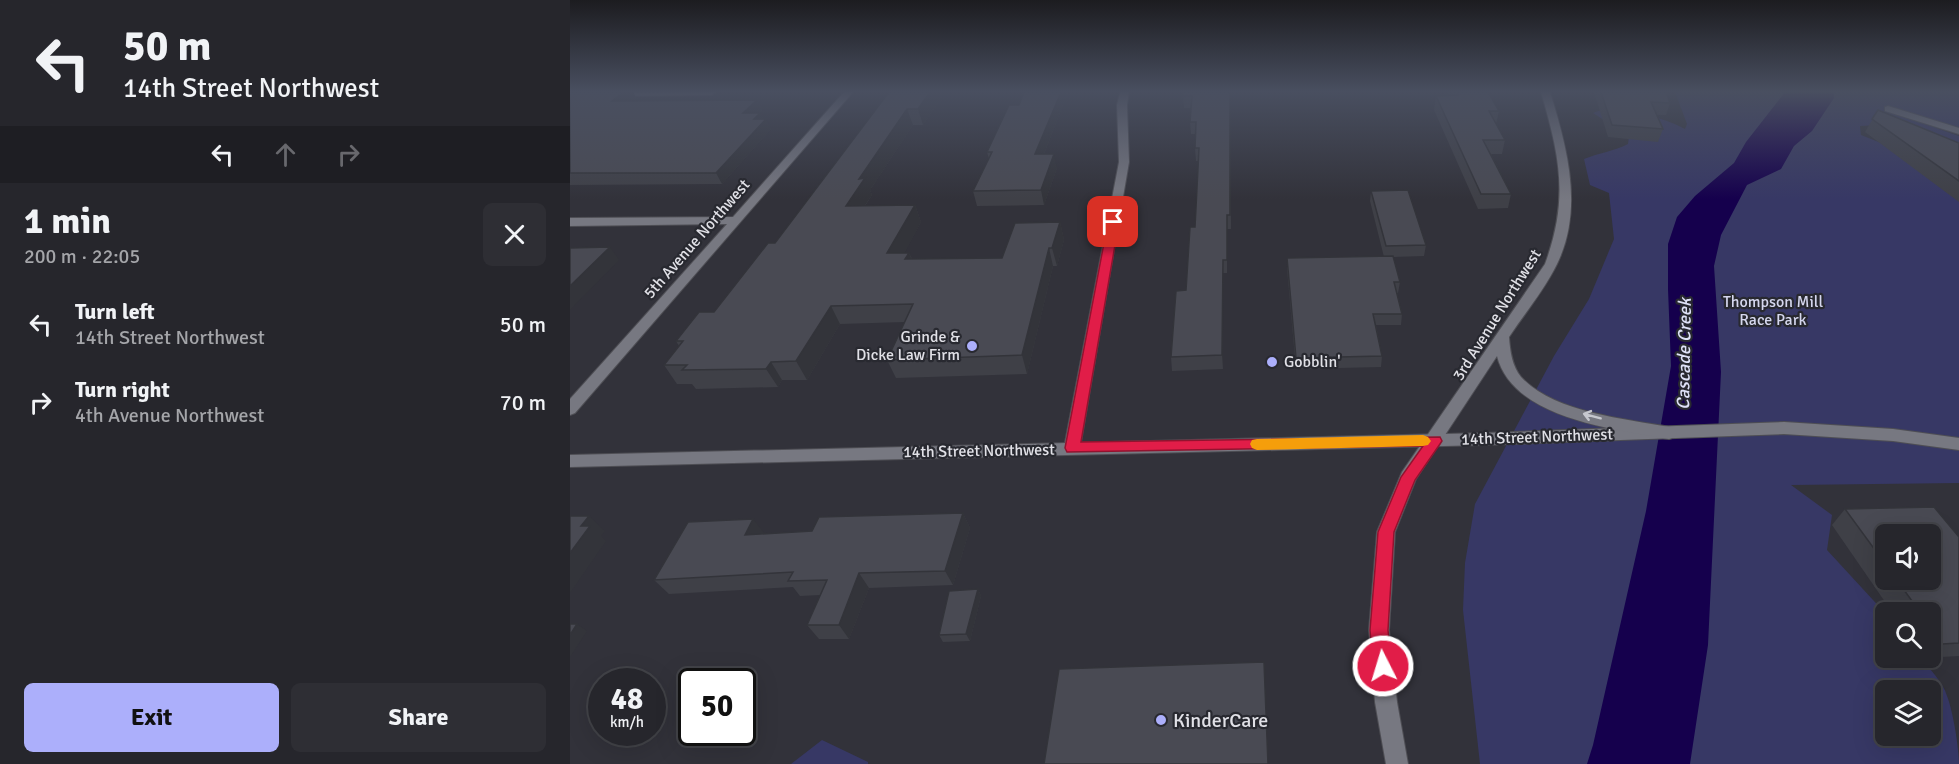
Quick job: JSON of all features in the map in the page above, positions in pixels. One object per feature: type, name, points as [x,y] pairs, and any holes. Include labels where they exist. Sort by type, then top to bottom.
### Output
[{"type":"street","name":"5th Avenue Northwest","points":[[570,409],[817,128]]},
{"type":"street","points":[[1072,448],[1124,162],[1123,128]]},
{"type":"street","name":"3rd Avenue Northwest","points":[[1397,764],[1386,702],[1379,630],[1386,532],[1408,477],[1435,441],[1551,264],[1563,229],[1565,197],[1563,164],[1557,128]]},
{"type":"street","points":[[570,222],[735,220]]},
{"type":"street","points":[[1502,337],[1502,353],[1512,375],[1525,389],[1548,402],[1596,418],[1669,433]]},
{"type":"street","name":"14th Street Northwest","points":[[570,461],[1435,441],[1784,428],[1893,435],[1959,444]]},
{"type":"green space","name":"Thompson Mill Race Park","points":[[1616,128],[1860,128],[1861,135],[1959,174],[1959,483],[1791,485],[1832,515],[1827,550],[1875,602],[1875,668],[1929,668],[1938,680],[1875,680],[1875,746],[1941,746],[1941,685],[1953,720],[1959,764],[1480,764],[1463,610],[1465,563],[1475,504],[1554,356],[1589,299],[1614,239],[1609,193],[1590,185],[1584,159],[1628,144],[1629,136]]},
{"type":"green space","name":"Thompson Mill Race Park","points":[[1886,128],[1935,128],[1959,136],[1959,155]]},
{"type":"green space","points":[[822,740],[868,762],[868,764],[791,764]]},
{"type":"water","name":"Cascade Creek","points":[[1757,128],[1814,128],[1794,146],[1781,169],[1747,185],[1721,235],[1714,266],[1721,372],[1708,645],[1690,764],[1587,764],[1646,511],[1671,366],[1668,244],[1677,217],[1695,196],[1734,163]]},
{"type":"building","points":[[570,128],[758,128],[716,173],[570,173]]},
{"type":"building","points":[[862,128],[894,128],[859,179],[865,178],[846,206],[915,205],[887,253],[909,253],[905,259],[1002,258],[1015,223],[1060,222],[1052,248],[1049,248],[1022,355],[887,360],[913,304],[831,306],[796,361],[771,362],[766,369],[682,370],[687,365],[664,365],[683,341],[676,341],[699,312],[714,312],[768,243],[775,243]]},
{"type":"building","points":[[998,128],[1046,128],[1035,154],[1054,154],[1041,190],[973,191],[992,152],[987,152]]},
{"type":"building","points":[[1196,128],[1230,128],[1230,215],[1227,215],[1227,260],[1223,260],[1222,355],[1171,357],[1176,291],[1186,290],[1190,227],[1195,227],[1199,148],[1195,148]]},
{"type":"building","points":[[1451,128],[1498,128],[1505,140],[1483,140],[1511,194],[1481,194]]},
{"type":"building","points":[[1884,128],[1921,128],[1959,143],[1959,181]]},
{"type":"building","points":[[1408,190],[1426,245],[1386,246],[1371,191]]},
{"type":"building","points":[[610,247],[570,286],[570,248]]},
{"type":"building","points":[[1393,256],[1400,282],[1394,282],[1402,314],[1373,314],[1382,356],[1296,358],[1287,258]]},
{"type":"building","points":[[1934,507],[1959,537],[1959,643],[1941,643],[1941,602],[1913,602],[1904,590],[1941,590],[1941,524],[1875,524],[1875,550],[1845,509]]},
{"type":"building","points":[[963,513],[945,571],[859,573],[839,625],[807,625],[827,580],[788,581],[793,572],[654,580],[688,522],[753,519],[745,535],[812,531],[819,517]]},
{"type":"building","points":[[570,516],[589,516],[581,526],[590,526],[570,553]]},
{"type":"building","points":[[978,589],[966,634],[939,635],[949,591]]},
{"type":"building","points":[[570,624],[577,624],[570,635]]},
{"type":"building","name":"KinderCare","points":[[1264,662],[1268,764],[1044,764],[1059,669]]},
{"type":"slow traffic","points":[[1257,444],[1423,441]]},
{"type":"place","name":"Grinde & Dicke Law Firm","points":[[972,346]]},
{"type":"place","name":"Gobblin'","points":[[1272,362]]},
{"type":"place","name":"KinderCare","points":[[1161,720]]},
{"type":"route","points":[[1113,222],[1072,448],[1435,441],[1408,477],[1386,532],[1379,630],[1383,666]]}]
